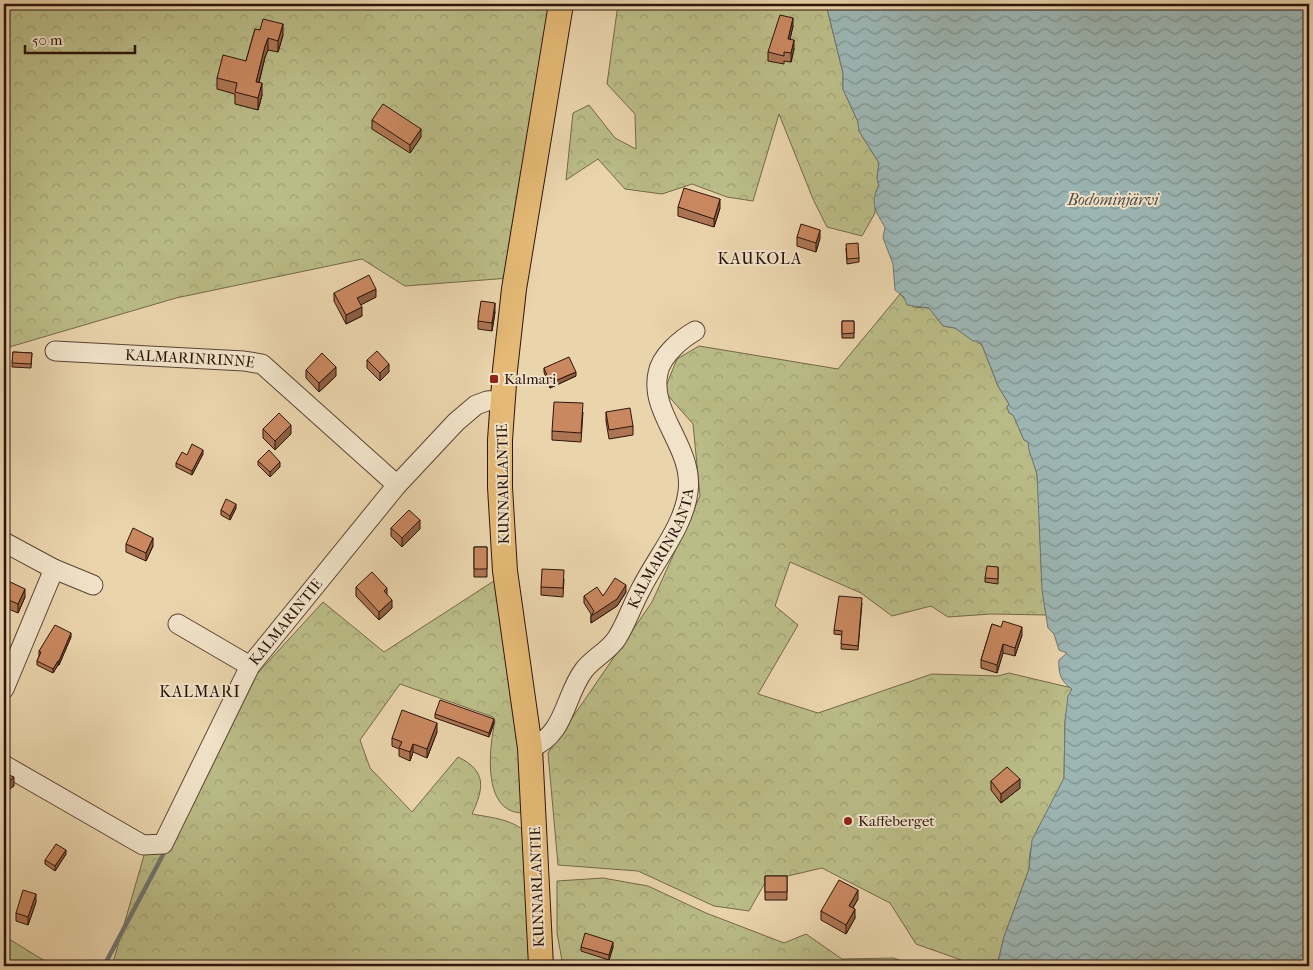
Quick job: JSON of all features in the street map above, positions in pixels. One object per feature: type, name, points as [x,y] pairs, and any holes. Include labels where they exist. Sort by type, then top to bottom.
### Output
[{"type":"main road","name":"KUNNARLANTIE","points":[[541,966],[530,748],[512,630],[502,533],[500,478],[502,400],[514,289],[561,4]]},
{"type":"street","name":"KALMARINRANTA","points":[[530,748],[541,744],[553,734],[584,670],[616,640],[642,586],[682,514],[688,492],[688,471],[683,452],[658,400],[656,386],[658,370],[666,357],[683,338],[695,332]]},
{"type":"street","name":"KALMARINRINNE","points":[[55,351],[244,361],[262,364],[397,485]]},
{"type":"street","name":"KALMARINTIE","points":[[4,765],[143,844],[163,844],[250,666],[397,485],[456,422],[476,405],[487,401],[502,400]]},
{"type":"street","points":[[4,542],[54,569],[93,585]]},
{"type":"street","points":[[4,689],[54,569]]},
{"type":"street","points":[[178,624],[250,666]]},
{"type":"green space","points":[[4,4],[555,4],[510,278],[405,286],[362,259],[176,298],[6,348],[4,353]]},
{"type":"green space","points":[[618,4],[826,4],[843,73],[843,89],[858,122],[859,131],[879,163],[877,178],[879,186],[876,191],[875,213],[862,236],[827,227],[813,199],[779,114],[753,201],[727,197],[692,184],[662,194],[625,189],[598,159],[566,180],[573,113],[589,105],[615,138],[636,149],[635,114],[607,84]]},
{"type":"green space","points":[[900,294],[913,307],[929,308],[943,326],[955,328],[982,345],[998,386],[1009,404],[1007,407],[1009,413],[1013,414],[1024,440],[1029,442],[1037,476],[1042,580],[1046,615],[991,614],[948,617],[931,606],[892,616],[861,593],[790,562],[775,606],[798,625],[758,694],[818,713],[932,674],[998,676],[1009,673],[1072,688],[1065,721],[1064,778],[1047,815],[1038,828],[1030,852],[1029,869],[1004,937],[997,966],[978,966],[916,944],[890,903],[822,868],[766,881],[749,911],[714,906],[638,871],[558,865],[548,753],[652,602],[700,496],[693,424],[664,391],[677,359],[699,346],[838,369]]},
{"type":"green space","points":[[500,577],[528,804],[521,813],[508,810],[500,802],[494,790],[490,761],[495,721],[493,717],[400,684],[360,740],[370,768],[412,812],[458,757],[474,768],[480,781],[479,796],[472,814],[496,818],[510,823],[523,830],[529,836],[534,966],[112,966],[145,852],[171,843],[246,686],[323,602],[384,652]]},
{"type":"green space","points":[[603,878],[648,886],[706,913],[784,943],[806,934],[842,959],[894,958],[914,966],[563,966],[557,933],[557,881]]},
{"type":"green space","points":[[4,936],[53,966],[4,966]]},
{"type":"water","name":"Bodominjärvi","points":[[826,4],[1309,4],[1309,966],[997,966],[1004,937],[1029,869],[1032,840],[1064,778],[1065,721],[1068,696],[1072,689],[1061,677],[1059,669],[1059,660],[1067,653],[1059,650],[1054,634],[1048,628],[1042,590],[1037,474],[1028,442],[1024,440],[1013,415],[1009,413],[1007,407],[1009,404],[998,386],[979,341],[973,341],[955,328],[943,326],[929,308],[907,305],[904,297],[895,290],[893,264],[883,238],[885,227],[874,202],[879,186],[877,178],[879,163],[859,131],[858,122],[843,89],[843,73]]},
{"type":"building","points":[[780,15],[793,18],[788,39],[794,40],[791,53],[784,52],[784,56],[768,52]]},
{"type":"building","points":[[263,19],[283,24],[278,41],[268,38],[265,46],[256,82],[262,83],[258,98],[235,92],[237,83],[217,78],[223,55],[246,61],[255,29],[260,30]]},
{"type":"building","points":[[383,104],[421,129],[410,145],[372,120]]},
{"type":"building","points":[[684,188],[720,199],[714,219],[678,207]]},
{"type":"building","points":[[801,224],[820,230],[816,243],[797,237]]},
{"type":"building","points":[[858,243],[859,258],[847,259],[846,244]]},
{"type":"building","points":[[369,275],[376,289],[357,298],[362,307],[346,315],[334,293]]},
{"type":"building","points":[[481,301],[495,303],[492,323],[478,321]]},
{"type":"building","points":[[842,321],[854,321],[854,333],[842,334]]},
{"type":"building","points":[[377,351],[389,364],[380,373],[367,360]]},
{"type":"building","points":[[13,352],[32,353],[31,364],[12,363]]},
{"type":"building","points":[[322,353],[336,367],[319,383],[306,370]]},
{"type":"building","points":[[569,357],[576,372],[550,383],[544,368]]},
{"type":"building","points":[[554,402],[583,403],[581,433],[552,431]]},
{"type":"building","points":[[630,408],[633,426],[609,430],[606,412]]},
{"type":"building","points":[[279,413],[291,425],[275,441],[263,429]]},
{"type":"building","points":[[192,444],[203,450],[192,471],[176,463],[182,452],[187,455]]},
{"type":"building","points":[[269,450],[280,462],[270,472],[258,461]]},
{"type":"building","points":[[226,499],[236,504],[230,516],[221,510]]},
{"type":"building","points":[[409,510],[420,520],[402,538],[391,528]]},
{"type":"building","points":[[133,528],[153,538],[146,553],[126,544]]},
{"type":"building","points":[[474,547],[487,547],[487,569],[474,569]]},
{"type":"building","points":[[987,566],[998,567],[998,579],[985,578]]},
{"type":"building","points":[[542,569],[564,570],[563,588],[541,587]]},
{"type":"building","points":[[372,572],[387,588],[384,591],[392,600],[379,612],[356,587]]},
{"type":"building","points":[[615,578],[626,585],[617,599],[591,616],[594,611],[584,596],[597,587],[603,596]]},
{"type":"building","points":[[4,579],[25,589],[18,604],[4,598]]},
{"type":"building","points":[[839,596],[862,598],[858,646],[841,644],[842,631],[834,630]]},
{"type":"building","points":[[1003,621],[1022,627],[1015,648],[1003,644],[997,665],[981,660],[992,624],[1001,627]]},
{"type":"building","points":[[55,625],[71,633],[59,661],[53,669],[37,661],[41,652],[39,651]]},
{"type":"building","points":[[440,700],[494,719],[489,733],[435,714]]},
{"type":"building","points":[[402,710],[437,723],[427,749],[413,744],[410,752],[399,748],[402,742],[392,738]]},
{"type":"building","points":[[1007,767],[1020,779],[1001,794],[991,781]]},
{"type":"building","points":[[4,773],[14,777],[4,785]]},
{"type":"building","points":[[56,844],[66,850],[55,866],[45,860]]},
{"type":"building","points":[[765,876],[787,876],[787,892],[765,892]]},
{"type":"building","points":[[839,880],[858,890],[849,906],[855,909],[846,925],[821,911]]},
{"type":"building","points":[[23,890],[36,894],[28,917],[16,913]]},
{"type":"building","points":[[585,933],[613,942],[609,955],[581,947]]},
{"type":"waterway","points":[[104,966],[166,849]]},
{"type":"place","name":"Kalmari","points":[[494,379]]},
{"type":"place","name":"Kaffeberget","points":[[848,821]]},
{"type":"district","name":"KAUKOLA","points":[[760,258]]},
{"type":"district","name":"KALMARI","points":[[200,691]]}]
